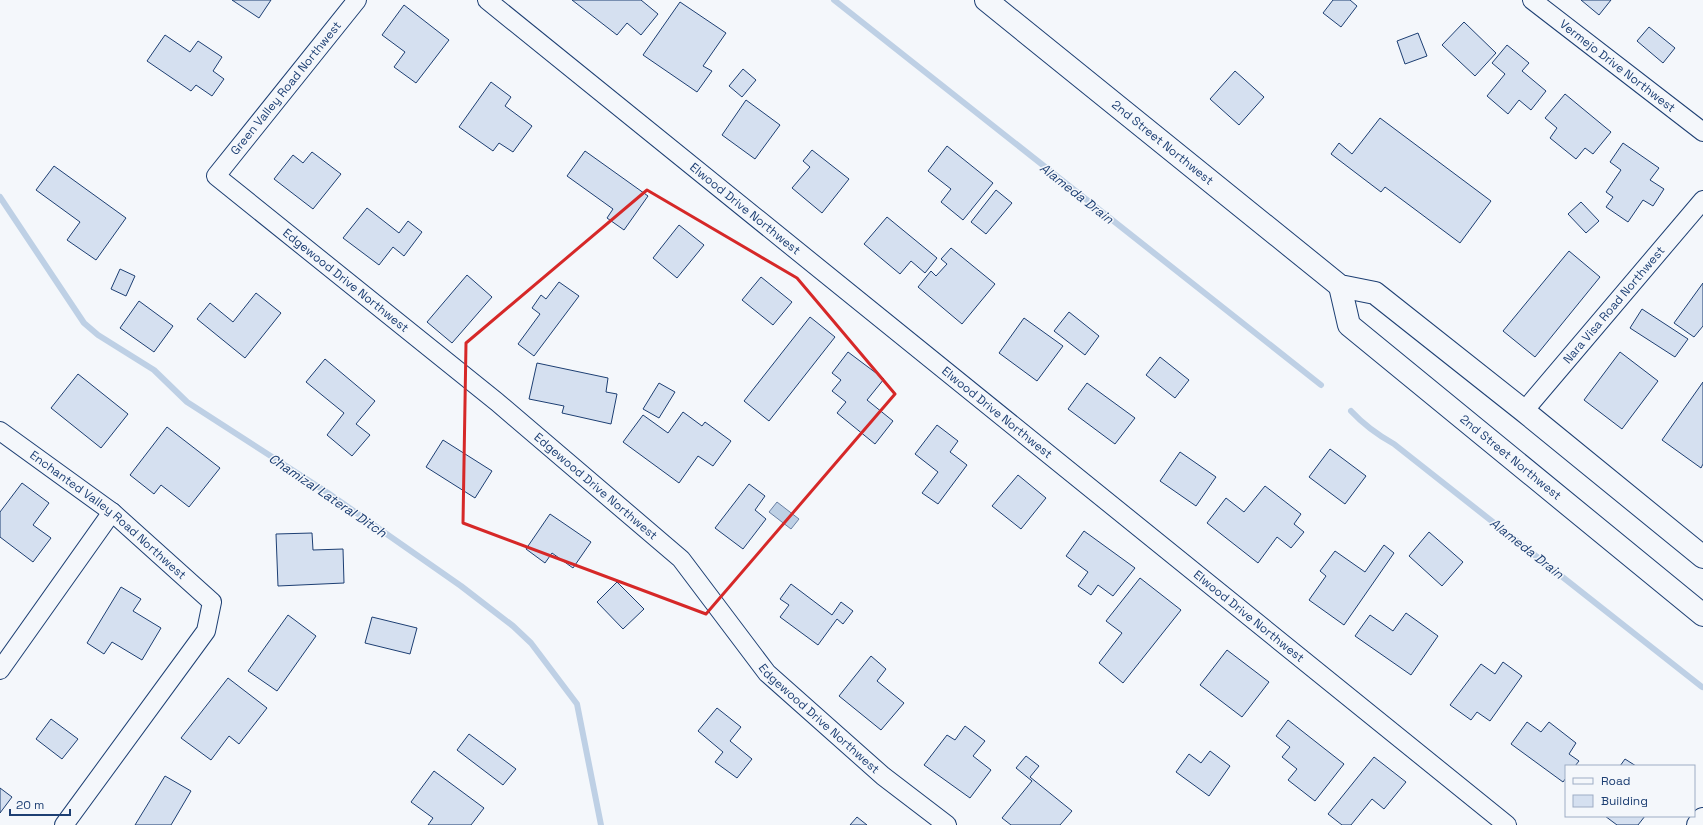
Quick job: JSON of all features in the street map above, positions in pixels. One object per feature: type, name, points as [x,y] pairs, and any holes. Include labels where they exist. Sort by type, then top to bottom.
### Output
[{"type":"main road","name":"2nd Street Northwest","points":[[986,0],[1340,286],[1375,294],[1524,411],[1703,557]]},
{"type":"main road","name":"2nd Street Northwest","points":[[1340,286],[1349,325],[1703,615]]},
{"type":"main road","points":[[1698,825],[1703,819]]},
{"type":"street","name":"Green Valley Road Northwest","points":[[216,176],[357,0]]},
{"type":"street","name":"Elwood Drive Northwest","points":[[487,0],[1507,825]]},
{"type":"street","name":"Vermejo Drive Northwest","points":[[1532,0],[1703,132]]},
{"type":"street","name":"Edgewood Drive Northwest","points":[[216,176],[497,402],[681,559],[767,674],[883,776],[947,825]]},
{"type":"street","name":"Nara Visa Road Northwest","points":[[1524,411],[1703,200]]},
{"type":"street","name":"Enchanted Valley Road Northwest","points":[[0,431],[112,512],[212,602],[206,631],[64,825]]},
{"type":"street","points":[[0,670],[112,512]]},
{"type":"highlighted area","points":[[647,190],[797,278],[895,394],[706,614],[463,523],[466,343]]},
{"type":"water","points":[[777,502],[799,519],[791,529],[769,512]]},
{"type":"building","points":[[232,0],[271,0],[259,18]]},
{"type":"building","points":[[572,0],[641,0],[658,14],[641,35],[627,23],[617,35]]},
{"type":"building","points":[[1333,0],[1350,0],[1357,6],[1341,27],[1323,13]]},
{"type":"building","points":[[1581,0],[1611,0],[1599,15]]},
{"type":"building","points":[[680,2],[726,33],[703,66],[712,71],[697,92],[643,55]]},
{"type":"building","points":[[404,5],[449,40],[416,83],[394,67],[405,52],[382,35]]},
{"type":"building","points":[[1464,22],[1496,53],[1475,76],[1442,45]]},
{"type":"building","points":[[1649,27],[1675,48],[1663,63],[1637,41]]},
{"type":"building","points":[[1418,33],[1427,56],[1405,64],[1397,41]]},
{"type":"building","points":[[165,35],[190,52],[198,41],[222,57],[213,71],[224,79],[212,96],[196,85],[191,91],[147,61]]},
{"type":"building","points":[[1507,45],[1529,63],[1522,71],[1546,91],[1531,110],[1519,100],[1508,114],[1487,96],[1505,74],[1492,63]]},
{"type":"building","points":[[743,69],[756,80],[742,97],[729,86]]},
{"type":"building","points":[[1235,71],[1264,97],[1239,125],[1210,99]]},
{"type":"building","points":[[491,82],[511,97],[505,106],[532,126],[513,152],[499,143],[493,151],[459,127]]},
{"type":"building","points":[[1565,94],[1611,132],[1593,154],[1585,148],[1576,159],[1550,138],[1557,128],[1545,118]]},
{"type":"building","points":[[746,100],[780,125],[755,159],[722,135]]},
{"type":"building","points":[[1380,118],[1491,201],[1460,243],[1385,187],[1381,192],[1331,154],[1339,143],[1352,154]]},
{"type":"building","points":[[1623,143],[1659,168],[1650,180],[1664,189],[1653,206],[1643,200],[1628,222],[1606,207],[1613,197],[1606,192],[1621,170],[1610,162]]},
{"type":"building","points":[[947,146],[993,183],[963,220],[941,202],[951,189],[928,171]]},
{"type":"building","points":[[812,150],[849,179],[822,213],[792,188],[810,167],[803,161]]},
{"type":"building","points":[[585,151],[648,196],[624,230],[607,218],[613,209],[567,176]]},
{"type":"building","points":[[312,152],[341,174],[313,209],[274,179],[293,155],[303,163]]},
{"type":"building","points":[[54,166],[126,218],[96,260],[67,240],[80,222],[36,190]]},
{"type":"building","points":[[996,190],[1012,203],[986,234],[971,222]]},
{"type":"building","points":[[1581,202],[1599,221],[1586,233],[1568,214]]},
{"type":"building","points":[[367,208],[399,233],[408,221],[422,232],[404,256],[393,247],[379,265],[343,238]]},
{"type":"building","points":[[887,217],[937,258],[925,273],[911,261],[900,274],[864,244]]},
{"type":"building","points":[[679,225],[704,245],[677,278],[653,258]]},
{"type":"building","points":[[951,248],[995,284],[962,324],[918,287],[931,271],[936,276],[947,264],[941,259]]},
{"type":"building","points":[[1569,251],[1600,277],[1535,357],[1503,331]]},
{"type":"building","points":[[120,269],[135,276],[126,296],[111,289]]},
{"type":"building","points":[[467,275],[492,297],[452,343],[427,322]]},
{"type":"building","points":[[761,277],[792,302],[773,325],[742,300]]},
{"type":"building","points":[[559,282],[579,296],[534,356],[518,344],[540,314],[532,308],[541,295],[546,299]]},
{"type":"building","points":[[1703,283],[1703,326],[1694,337],[1674,323]]},
{"type":"building","points":[[256,293],[281,313],[245,358],[197,319],[210,303],[233,322]]},
{"type":"building","points":[[139,301],[173,326],[154,352],[120,328]]},
{"type":"building","points":[[1642,309],[1688,339],[1675,357],[1630,328]]},
{"type":"building","points":[[1069,312],[1099,336],[1085,355],[1054,331]]},
{"type":"building","points":[[810,317],[835,337],[769,421],[744,401]]},
{"type":"building","points":[[1024,318],[1063,346],[1037,381],[999,353]]},
{"type":"building","points":[[848,352],[884,379],[867,400],[893,421],[875,444],[837,413],[846,402],[832,391],[841,380],[832,373]]},
{"type":"building","points":[[1620,352],[1658,381],[1622,429],[1584,400]]},
{"type":"building","points":[[1160,357],[1189,380],[1175,398],[1146,375]]},
{"type":"building","points":[[325,359],[375,401],[356,424],[370,435],[352,456],[327,435],[344,413],[306,382]]},
{"type":"building","points":[[537,363],[608,378],[606,392],[617,394],[611,424],[562,413],[564,406],[529,399]]},
{"type":"building","points":[[78,374],[128,414],[101,448],[51,408]]},
{"type":"building","points":[[1703,382],[1703,464],[1701,468],[1662,440]]},
{"type":"building","points":[[659,383],[675,392],[659,418],[643,409]]},
{"type":"building","points":[[1087,383],[1135,418],[1115,444],[1068,409]]},
{"type":"building","points":[[683,412],[702,426],[705,422],[731,441],[713,466],[698,456],[679,483],[623,442],[643,415],[668,433]]},
{"type":"building","points":[[937,425],[958,441],[950,452],[967,465],[938,504],[922,493],[938,472],[915,454]]},
{"type":"building","points":[[167,427],[220,468],[189,507],[161,485],[154,494],[130,475]]},
{"type":"building","points":[[443,440],[492,471],[475,498],[426,467]]},
{"type":"building","points":[[1330,449],[1366,476],[1345,504],[1309,477]]},
{"type":"building","points":[[1180,452],[1216,477],[1196,506],[1160,481]]},
{"type":"building","points":[[1018,475],[1046,498],[1021,529],[992,506]]},
{"type":"building","points":[[22,483],[49,503],[33,525],[51,538],[33,562],[0,537],[0,512]]},
{"type":"building","points":[[749,484],[765,496],[755,510],[766,519],[743,549],[715,528]]},
{"type":"building","points":[[1265,486],[1301,514],[1294,524],[1304,532],[1291,548],[1277,537],[1258,563],[1207,523],[1226,498],[1244,512]]},
{"type":"building","points":[[550,514],[591,542],[573,568],[552,553],[545,563],[526,549]]},
{"type":"building","points":[[1084,531],[1135,568],[1113,596],[1098,585],[1091,595],[1078,586],[1088,572],[1066,556]]},
{"type":"building","points":[[1429,532],[1463,562],[1442,586],[1409,556]]},
{"type":"building","points":[[312,533],[313,550],[343,549],[344,583],[278,586],[276,534]]},
{"type":"building","points":[[1384,545],[1394,553],[1344,625],[1309,600],[1326,576],[1320,571],[1335,551],[1365,572]]},
{"type":"building","points":[[1140,578],[1181,610],[1123,683],[1099,663],[1122,633],[1106,621]]},
{"type":"building","points":[[617,582],[644,609],[623,629],[597,602]]},
{"type":"building","points":[[791,584],[832,615],[841,602],[853,611],[843,624],[837,619],[818,645],[780,617],[789,605],[780,599]]},
{"type":"building","points":[[121,587],[141,599],[133,611],[161,628],[142,660],[112,642],[104,654],[87,643]]},
{"type":"building","points":[[1406,613],[1438,636],[1411,675],[1355,636],[1370,615],[1393,631]]},
{"type":"building","points":[[288,615],[316,636],[277,691],[248,671]]},
{"type":"building","points":[[372,617],[417,628],[410,654],[365,643]]},
{"type":"building","points":[[1227,650],[1269,682],[1242,717],[1200,685]]},
{"type":"building","points":[[871,656],[886,669],[877,681],[904,703],[881,730],[839,696]]},
{"type":"building","points":[[1503,662],[1522,676],[1490,721],[1477,712],[1471,720],[1450,705],[1481,664],[1495,674]]},
{"type":"building","points":[[228,678],[267,708],[239,744],[229,736],[211,760],[181,738]]},
{"type":"building","points":[[717,708],[741,727],[730,741],[752,759],[737,778],[715,762],[723,752],[698,731]]},
{"type":"building","points":[[51,719],[78,739],[62,759],[36,739]]},
{"type":"building","points":[[1288,720],[1344,764],[1315,801],[1288,780],[1297,769],[1282,757],[1290,747],[1276,736]]},
{"type":"building","points":[[1527,722],[1541,732],[1549,722],[1576,743],[1569,754],[1579,761],[1576,765],[1565,765],[1565,779],[1563,782],[1511,744]]},
{"type":"building","points":[[965,726],[985,741],[973,756],[991,770],[970,798],[924,765],[947,735],[955,740]]},
{"type":"building","points":[[469,734],[516,769],[503,785],[457,750]]},
{"type":"building","points":[[1210,751],[1230,766],[1209,796],[1176,772],[1189,754],[1201,763]]},
{"type":"building","points":[[1026,756],[1039,766],[1030,777],[1072,811],[1060,825],[1011,825],[1002,818],[1032,781],[1016,768]]},
{"type":"building","points":[[1374,757],[1406,782],[1384,809],[1372,799],[1351,825],[1342,825],[1328,814]]},
{"type":"building","points":[[1625,759],[1634,765],[1621,765]]},
{"type":"building","points":[[434,771],[484,808],[471,825],[428,825],[433,818],[411,802]]},
{"type":"building","points":[[165,776],[191,791],[171,825],[135,825]]},
{"type":"building","points":[[0,788],[12,797],[0,813]]},
{"type":"building","points":[[857,817],[867,825],[850,825]]},
{"type":"building","points":[[1606,817],[1644,817],[1638,825],[1617,825]]},
{"type":"waterway","name":"Alameda Drain","points":[[834,0],[1321,385]]},
{"type":"waterway","name":"Chamizal Lateral Ditch","points":[[0,197],[84,323],[98,335],[154,370],[187,402],[328,493],[461,586],[513,626],[531,643],[577,704],[601,825]]},
{"type":"waterway","name":"Alameda Drain","points":[[1351,411],[1371,429],[1394,444],[1702,687]]}]
